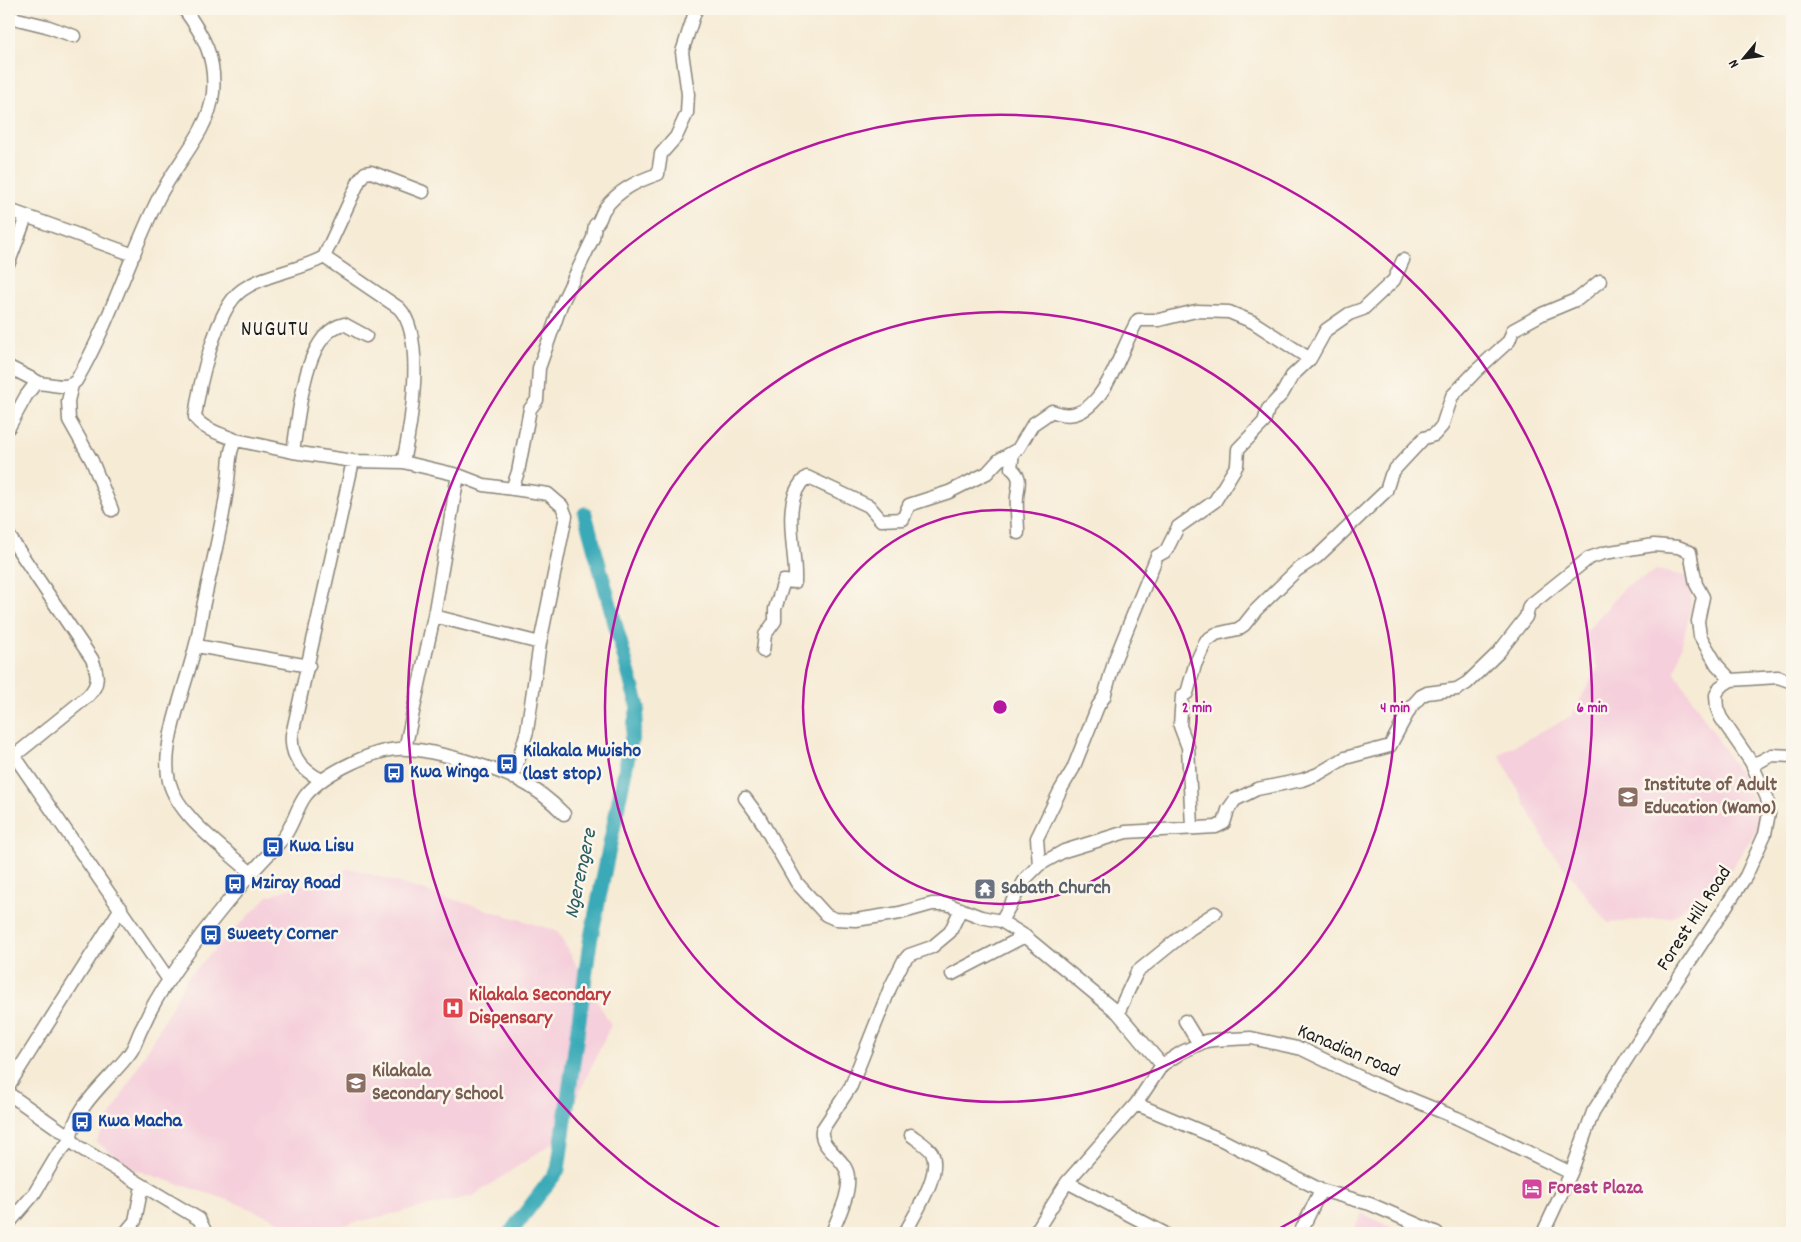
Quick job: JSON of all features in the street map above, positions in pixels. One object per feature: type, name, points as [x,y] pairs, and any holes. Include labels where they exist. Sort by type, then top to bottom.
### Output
[{"type":"street","points":[[112,510],[92,461],[69,420],[68,400],[72,385],[85,366],[160,196],[208,114],[213,95],[213,77],[207,43],[184,9]]},
{"type":"street","points":[[512,489],[518,472],[530,409],[537,400],[537,376],[542,360],[561,305],[593,238],[596,225],[600,222],[603,210],[633,182],[658,174],[661,154],[683,124],[688,94],[682,49],[696,9]]},
{"type":"street","points":[[9,17],[46,26],[74,36]]},
{"type":"street","points":[[423,192],[370,172],[365,173],[360,179],[324,257],[248,286],[234,297],[214,336],[200,386],[195,417],[205,426],[236,440],[292,452],[352,461],[403,462],[458,476],[484,485],[548,494],[562,506],[566,516],[540,643],[527,730],[513,778]]},
{"type":"street","points":[[9,210],[134,255]]},
{"type":"street","points":[[9,262],[26,217]]},
{"type":"street","points":[[324,257],[399,308],[406,318],[414,349],[414,373],[409,434],[403,462]]},
{"type":"street","points":[[1039,865],[1037,838],[1061,789],[1073,770],[1098,706],[1104,697],[1115,659],[1157,556],[1166,551],[1178,527],[1214,501],[1237,465],[1238,449],[1264,422],[1268,409],[1282,394],[1292,376],[1310,359],[1326,330],[1349,314],[1363,308],[1394,280],[1402,260]]},
{"type":"street","points":[[1192,828],[1188,747],[1180,726],[1181,704],[1182,696],[1186,693],[1195,665],[1206,641],[1216,634],[1238,629],[1244,625],[1256,610],[1297,570],[1317,557],[1386,491],[1391,475],[1396,468],[1424,438],[1434,434],[1442,426],[1452,396],[1509,341],[1513,330],[1542,314],[1578,299],[1600,281]]},
{"type":"street","points":[[763,651],[766,635],[775,621],[775,609],[784,581],[795,582],[791,508],[800,486],[806,478],[810,477],[869,506],[880,520],[903,519],[909,505],[949,492],[982,476],[999,460],[1013,453],[1024,441],[1033,424],[1052,411],[1059,414],[1070,413],[1091,406],[1103,391],[1130,331],[1138,320],[1159,320],[1196,311],[1228,312],[1253,322],[1310,359]]},
{"type":"street","points":[[292,452],[309,363],[323,336],[332,327],[344,324],[366,336]]},
{"type":"street","points":[[9,367],[40,383],[72,385]]},
{"type":"street","points":[[9,427],[30,388],[40,383]]},
{"type":"street","points":[[236,440],[232,448],[226,499],[206,586],[197,646],[175,721],[168,756],[168,778],[172,791],[182,809],[251,873]]},
{"type":"street","points":[[1013,453],[1011,468],[1018,474],[1021,484],[1017,497],[1018,533]]},
{"type":"street","points":[[322,780],[303,767],[292,752],[291,744],[352,461]]},
{"type":"street","points":[[405,748],[434,616],[458,476]]},
{"type":"street","points":[[9,536],[92,659],[98,676],[98,683],[88,696],[12,752],[169,980]]},
{"type":"street","points":[[1001,921],[1026,878],[1039,865],[1064,851],[1126,832],[1192,828],[1207,829],[1224,823],[1228,810],[1235,800],[1257,789],[1302,780],[1318,774],[1345,758],[1390,746],[1411,708],[1421,696],[1428,693],[1457,689],[1467,683],[1499,652],[1526,617],[1530,606],[1541,595],[1589,558],[1604,553],[1654,545],[1678,547],[1690,552],[1696,584],[1703,597],[1698,620],[1700,636],[1717,665],[1731,680],[1778,677],[1792,682]]},
{"type":"street","points":[[434,616],[540,643]]},
{"type":"street","points":[[197,646],[309,666]]},
{"type":"street","name":"Forest Hill Road","points":[[1543,1233],[1571,1174],[1593,1112],[1746,876],[1759,851],[1768,824],[1769,805],[1750,762],[1721,718],[1717,708],[1716,695],[1720,687],[1731,680]]},
{"type":"street","points":[[9,1223],[34,1194],[56,1157],[71,1137],[75,1123],[101,1085],[131,1052],[143,1025],[169,980],[251,873],[284,838],[305,796],[322,780],[360,761],[405,748],[451,756],[523,781],[537,789],[564,814]]},
{"type":"street","points":[[1750,762],[1760,762],[1772,755],[1792,756]]},
{"type":"street","points":[[745,798],[764,825],[797,883],[820,910],[830,917],[841,920],[865,919],[932,904],[947,904],[981,917],[1001,921],[1026,936],[1118,1013],[1162,1065]]},
{"type":"street","points":[[9,1084],[121,908]]},
{"type":"street","points":[[832,1233],[845,1198],[848,1176],[842,1163],[823,1141],[822,1130],[848,1092],[860,1059],[874,1032],[890,988],[903,962],[909,955],[932,948],[950,932],[961,909]]},
{"type":"street","points":[[1118,1013],[1137,972],[1190,929],[1215,913]]},
{"type":"street","points":[[952,974],[1026,936]]},
{"type":"street","points":[[1184,1021],[1199,1044]]},
{"type":"street","name":"Kanadian road","points":[[1035,1233],[1067,1182],[1136,1104],[1162,1065],[1199,1044],[1214,1040],[1251,1038],[1302,1049],[1374,1084],[1457,1118],[1571,1174]]},
{"type":"street","points":[[9,1094],[71,1137],[77,1146],[199,1219],[204,1228],[214,1233]]},
{"type":"street","points":[[1136,1104],[1222,1140],[1321,1190],[1370,1204],[1437,1233]]},
{"type":"street","points":[[905,1233],[928,1186],[936,1164],[930,1151],[911,1136]]},
{"type":"street","points":[[1067,1182],[1159,1232]]},
{"type":"street","points":[[125,1233],[135,1221],[142,1186]]},
{"type":"street","points":[[1300,1233],[1321,1190]]},
{"type":"shaded area","points":[[1657,570],[1691,577],[1690,612],[1675,672],[1745,782],[1764,820],[1726,876],[1672,917],[1608,923],[1548,847],[1499,754],[1571,716],[1598,668],[1585,633],[1625,587]]},
{"type":"shaded area","name":"Kilakala Secondary School","points":[[350,868],[557,931],[611,1025],[557,1140],[473,1196],[308,1233],[231,1201],[138,1171],[96,1142],[188,977],[268,896]]},
{"type":"shaded area","points":[[1362,1213],[1402,1233],[1352,1233]]},
{"type":"waterway","name":"Ngerengere","points":[[510,1233],[558,1170],[590,942],[638,707],[585,514]]},
{"type":"place","name":"Kilakala Mwisho (last stop)","points":[[507,764]]},
{"type":"place","name":"Kwa Winga","points":[[394,773]]},
{"type":"place","name":"Institute of Adult Education (Wamo)","points":[[1628,797]]},
{"type":"place","name":"Kwa Lisu","points":[[273,847]]},
{"type":"place","name":"Mziray Road","points":[[235,884]]},
{"type":"place","name":"Sabath Church","points":[[985,889]]},
{"type":"place","name":"Sweety Corner","points":[[211,935]]},
{"type":"place","name":"Kilakala Secondary Dispensary","points":[[453,1008]]},
{"type":"place","name":"Kilakala Secondary School","points":[[356,1083]]},
{"type":"place","name":"Kwa Macha","points":[[82,1122]]},
{"type":"place","name":"Forest Plaza","points":[[1532,1189]]},
{"type":"district","name":"NUGUTU","points":[[275,330]]}]
